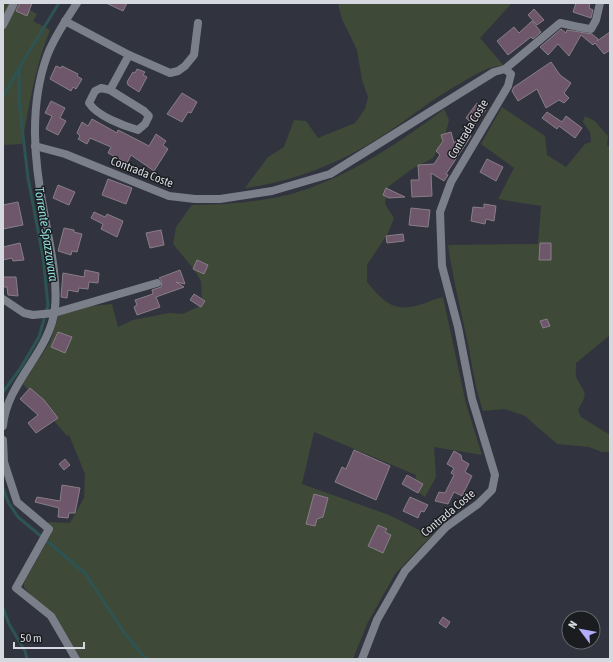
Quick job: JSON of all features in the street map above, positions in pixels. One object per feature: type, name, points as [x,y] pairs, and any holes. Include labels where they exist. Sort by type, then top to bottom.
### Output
[{"type":"street","points":[[3,25],[14,3]]},
{"type":"street","points":[[3,426],[4,413],[12,395],[44,344],[54,313],[53,268],[37,179],[34,119],[40,83],[47,56],[76,3]]},
{"type":"street","points":[[506,69],[560,23],[575,25],[582,29],[590,29],[596,20],[600,3]]},
{"type":"street","points":[[66,21],[129,55],[170,73],[178,71],[186,66],[194,55],[198,23]]},
{"type":"street","points":[[110,90],[129,55]]},
{"type":"street","name":"Contrada Coste","points":[[35,146],[65,154],[169,196],[195,199],[220,199],[272,191],[330,174],[494,72],[506,69],[511,74],[508,86],[451,182],[440,212],[442,266],[458,327],[472,399],[495,475],[492,490],[478,504],[446,527],[405,571],[377,620],[362,659]]},
{"type":"street","points":[[101,88],[110,90],[144,111],[148,116],[145,124],[138,130],[129,128],[92,108],[89,103],[95,91],[101,88]]},
{"type":"street","points":[[3,299],[24,313],[33,315],[54,313],[157,283]]},
{"type":"street","points":[[3,440],[4,462],[17,502],[49,529],[16,588],[51,616],[76,659]]},
{"type":"green space","points":[[3,3],[17,3],[37,14],[33,21],[50,30],[36,72],[22,144],[3,145]]},
{"type":"green space","points":[[338,3],[512,3],[480,38],[505,67],[495,67],[482,71],[469,78],[441,95],[372,142],[338,161],[302,175],[264,185],[245,188],[268,157],[284,147],[294,120],[306,121],[318,138],[355,123],[365,109],[368,97],[362,80],[357,50],[342,19]]},
{"type":"green space","points":[[502,107],[545,136],[547,155],[566,167],[585,144],[591,142],[590,132],[583,122],[585,116],[595,121],[608,136],[607,145],[610,147],[610,335],[576,363],[576,375],[585,394],[578,410],[581,417],[610,435],[610,452],[602,452],[589,447],[557,444],[525,416],[505,409],[483,411],[480,402],[454,281],[448,245],[538,244],[541,206],[498,199],[514,168],[481,144]]},
{"type":"green space","points":[[444,109],[449,120],[445,136],[433,158],[412,169],[388,187],[385,204],[394,218],[388,233],[367,265],[367,282],[383,299],[395,306],[410,307],[443,297],[466,404],[482,455],[434,447],[436,477],[425,497],[413,489],[416,475],[314,432],[302,484],[389,515],[431,536],[395,574],[367,624],[353,659],[81,659],[53,612],[34,599],[24,587],[24,583],[51,534],[52,529],[48,522],[70,523],[84,498],[85,474],[69,435],[67,436],[23,384],[50,342],[61,309],[112,304],[118,327],[133,320],[169,313],[183,314],[202,305],[201,281],[193,268],[173,244],[176,227],[192,205],[251,202],[280,197],[326,182],[395,144]]},
{"type":"building","points":[[20,3],[32,3],[27,16],[16,11]]},
{"type":"building","points":[[106,3],[127,3],[123,11]]},
{"type":"building","points":[[576,3],[590,3],[589,8],[593,10],[591,18],[573,12]]},
{"type":"building","points":[[534,9],[544,20],[537,25],[528,15]]},
{"type":"building","points":[[532,21],[541,32],[533,39],[531,37],[508,55],[497,41],[514,27],[519,33]]},
{"type":"building","points":[[561,29],[566,33],[567,30],[592,34],[598,39],[597,41],[610,32],[610,50],[604,54],[595,43],[593,45],[581,35],[569,56],[558,44],[548,55],[540,47]]},
{"type":"building","points":[[551,62],[560,75],[571,83],[564,93],[569,98],[564,103],[559,100],[546,108],[537,89],[518,101],[512,91],[514,87]]},
{"type":"building","points":[[56,66],[61,68],[62,66],[78,74],[77,76],[82,79],[76,89],[73,87],[71,91],[50,79]]},
{"type":"building","points":[[137,69],[145,72],[143,75],[147,77],[139,92],[128,85],[127,82],[133,72],[135,73]]},
{"type":"building","points":[[182,93],[197,102],[191,113],[188,112],[182,122],[167,114]]},
{"type":"building","points":[[51,101],[65,108],[60,118],[66,121],[58,135],[46,129],[52,116],[45,113]]},
{"type":"building","points":[[477,103],[486,110],[474,125],[466,118]]},
{"type":"building","points":[[547,112],[562,122],[566,116],[582,128],[575,138],[559,126],[557,129],[542,118]]},
{"type":"building","points":[[92,119],[117,133],[118,130],[149,146],[156,134],[166,141],[163,145],[168,149],[154,171],[131,155],[127,163],[108,153],[111,147],[90,138],[87,144],[78,139],[80,136],[77,133],[82,122],[88,126]]},
{"type":"building","points":[[451,132],[454,143],[465,133],[471,136],[446,174],[448,175],[444,181],[431,173],[432,196],[412,197],[411,180],[419,180],[418,165],[434,164],[440,155],[436,151],[443,141],[441,135]]},
{"type":"building","points":[[487,159],[503,167],[496,181],[480,172]]},
{"type":"building","points":[[108,179],[132,188],[126,204],[102,195]]},
{"type":"building","points":[[58,185],[75,192],[69,205],[53,198]]},
{"type":"building","points":[[386,188],[405,197],[389,198],[383,195]]},
{"type":"building","points":[[18,202],[23,225],[3,229],[3,205]]},
{"type":"building","points":[[484,204],[496,206],[494,221],[486,219],[485,224],[471,221],[473,207],[484,208]]},
{"type":"building","points":[[411,208],[430,210],[428,227],[409,225]]},
{"type":"building","points":[[94,212],[105,217],[107,214],[123,221],[117,237],[101,229],[103,224],[91,218]]},
{"type":"building","points":[[64,228],[74,230],[74,232],[82,234],[77,252],[72,251],[71,255],[58,251]]},
{"type":"building","points":[[161,230],[164,245],[150,248],[146,233]]},
{"type":"building","points":[[403,234],[404,241],[387,243],[386,236]]},
{"type":"building","points":[[20,243],[24,260],[13,261],[12,258],[3,260],[3,247]]},
{"type":"building","points":[[540,243],[551,243],[551,260],[539,260]]},
{"type":"building","points":[[197,260],[208,265],[204,274],[193,269]]},
{"type":"building","points":[[85,270],[99,273],[98,283],[89,282],[88,289],[79,288],[78,292],[68,290],[67,298],[61,297],[63,273],[84,277]]},
{"type":"building","points":[[180,270],[185,284],[176,282],[184,287],[156,297],[160,307],[137,315],[134,307],[137,305],[135,300],[153,294],[152,290],[161,287],[162,282],[159,278]]},
{"type":"building","points":[[3,277],[16,277],[18,296],[8,295],[7,287],[3,287]]},
{"type":"building","points":[[194,294],[205,301],[201,307],[190,300]]},
{"type":"building","points":[[547,319],[550,326],[543,328],[540,321]]},
{"type":"building","points":[[58,332],[72,337],[65,353],[51,347]]},
{"type":"building","points":[[30,388],[44,400],[58,418],[36,433],[28,423],[38,415],[20,399]]},
{"type":"building","points":[[354,450],[390,466],[376,500],[335,482],[342,467],[346,469]]},
{"type":"building","points":[[454,451],[461,455],[462,460],[469,464],[465,472],[472,476],[462,496],[454,492],[448,504],[435,501],[439,492],[445,493],[454,475],[451,473],[454,468],[447,464]]},
{"type":"building","points":[[65,459],[70,465],[64,470],[59,464]]},
{"type":"building","points":[[407,475],[423,484],[418,493],[402,484]]},
{"type":"building","points":[[62,485],[80,488],[75,513],[69,513],[68,518],[58,517],[59,508],[35,502],[37,497],[60,501]]},
{"type":"building","points":[[314,494],[328,498],[323,517],[317,519],[315,526],[306,524]]},
{"type":"building","points":[[410,497],[428,505],[424,512],[421,511],[418,518],[403,511]]},
{"type":"building","points":[[378,525],[387,529],[385,532],[391,535],[383,553],[368,546]]},
{"type":"building","points":[[443,617],[450,622],[446,628],[439,623]]},
{"type":"waterway","points":[[3,97],[59,3]]},
{"type":"waterway","name":"Torrente Spazzavara","points":[[3,392],[20,369],[39,337],[48,305],[43,257],[28,178],[19,101],[19,68]]},
{"type":"waterway","name":"Torrente Spazzavara","points":[[3,488],[8,502],[18,517],[85,573],[125,634],[146,659]]},
{"type":"waterway","points":[[3,608],[9,624],[25,651],[27,659]]}]
